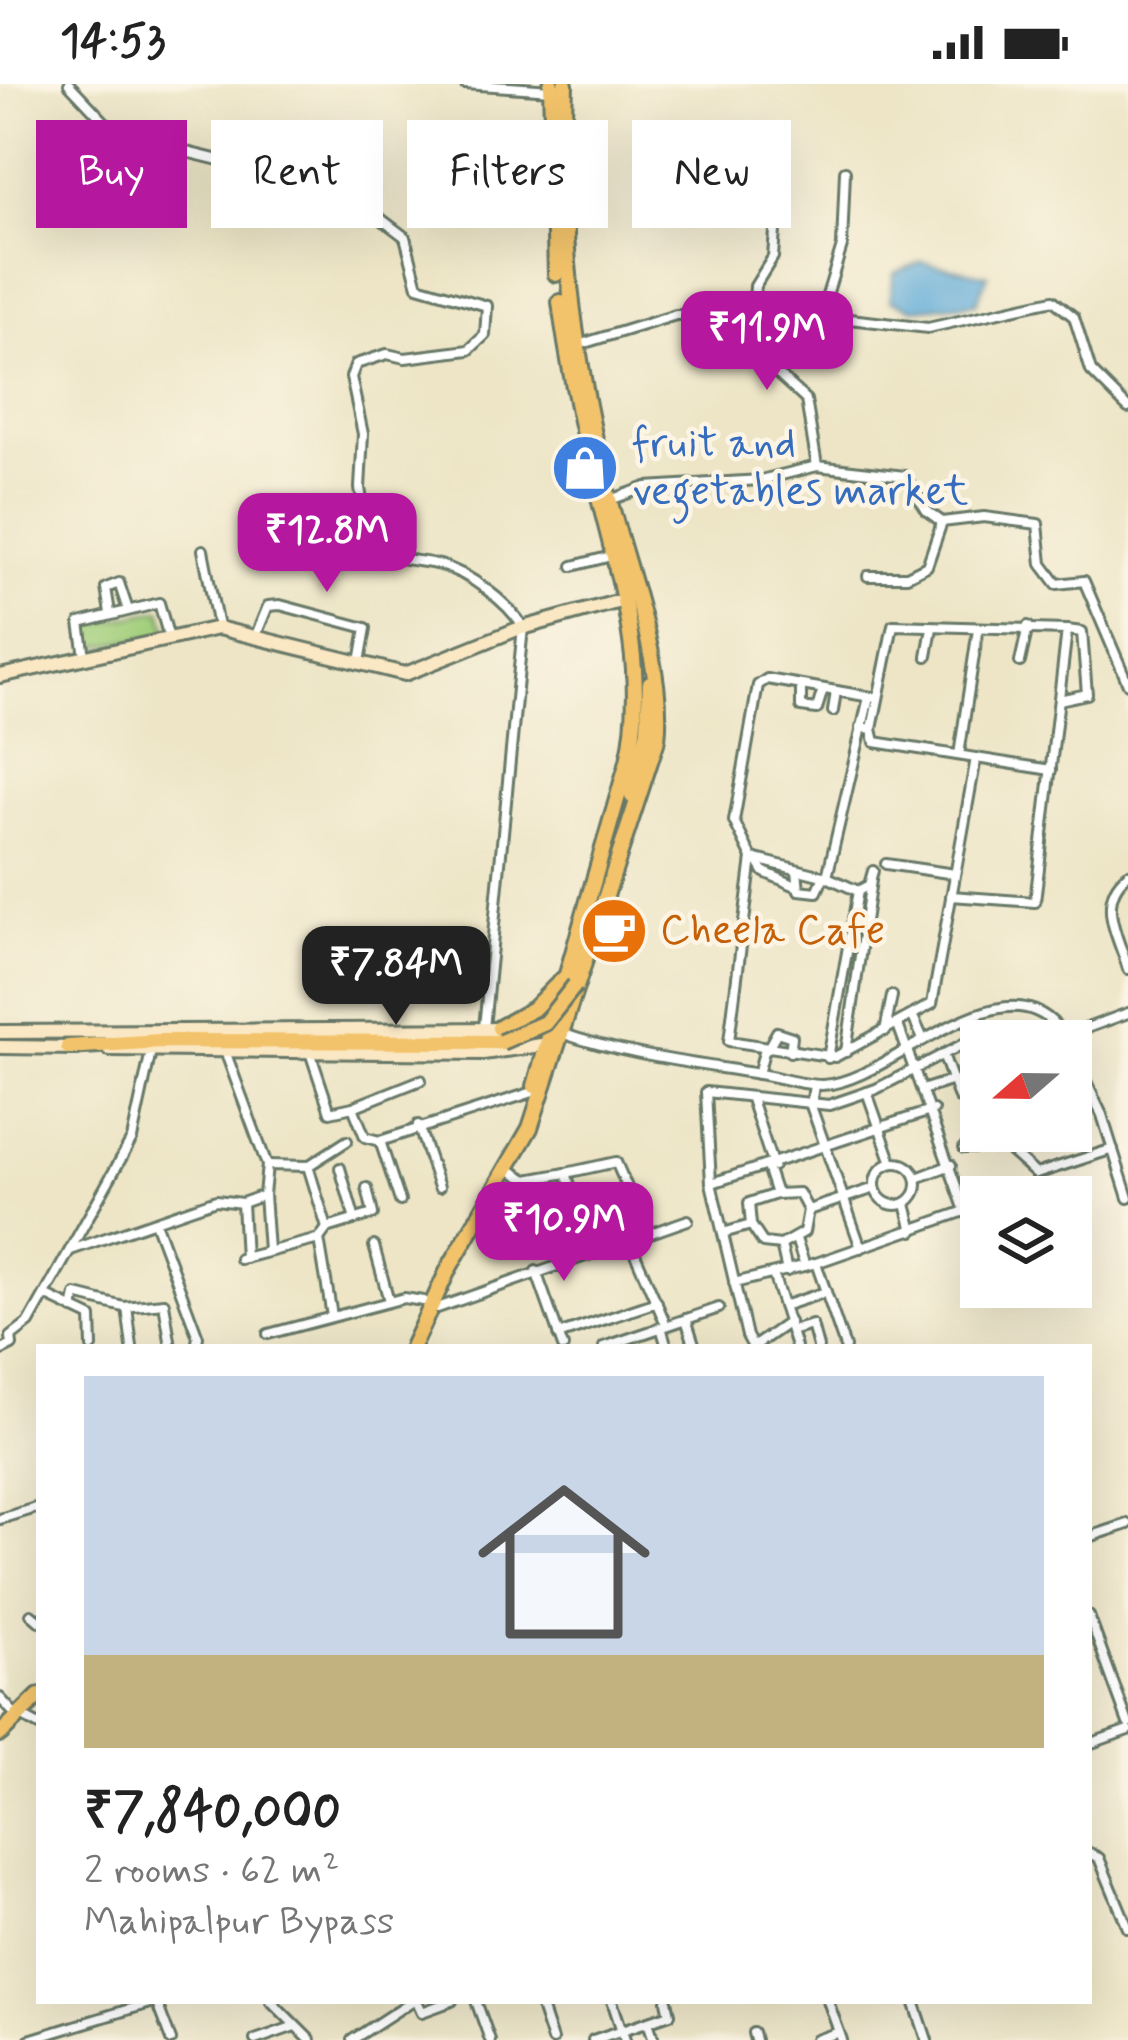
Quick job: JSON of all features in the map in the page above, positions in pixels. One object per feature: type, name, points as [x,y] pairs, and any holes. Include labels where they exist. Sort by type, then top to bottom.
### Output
[{"type":"main road","points":[[68,1047],[494,1033],[544,1023],[571,980],[632,747],[636,691],[624,600],[572,347],[563,253],[558,87]]},
{"type":"main road","points":[[405,1344],[518,1135],[650,772],[661,708],[572,347]]},
{"type":"main road","points":[[413,1344],[425,1306],[530,1128],[571,980],[645,748],[650,672]]},
{"type":"main road","points":[[0,1724],[36,1695]]},
{"type":"main road","points":[[0,1734],[15,1713]]},
{"type":"street","points":[[69,84],[117,135],[284,176],[372,212],[405,237],[418,286],[487,306],[484,335],[469,350],[405,358],[387,354],[352,370],[363,434],[358,465],[364,528],[375,550],[451,569],[512,611],[523,627],[494,1033]]},
{"type":"street","points":[[464,84],[558,87]]},
{"type":"street","points":[[821,315],[842,246],[844,171]]},
{"type":"street","points":[[775,228],[773,257],[755,286],[748,316],[758,354],[806,400],[817,466]]},
{"type":"street","points":[[572,347],[676,315],[821,315],[928,328],[1053,299],[1074,317],[1090,371],[1128,408]]},
{"type":"street","points":[[758,354],[771,339],[778,314]]},
{"type":"street","points":[[609,500],[646,487],[761,480],[817,466],[905,476],[927,511],[942,522],[984,517],[1038,524],[1042,564],[1057,584],[1084,581],[1128,684]]},
{"type":"street","points":[[868,576],[908,576],[928,566],[942,522]]},
{"type":"street","points":[[202,550],[218,628]]},
{"type":"street","points":[[573,566],[613,555]]},
{"type":"street","points":[[110,614],[106,588],[119,583],[128,610]]},
{"type":"street","points":[[0,676],[218,628],[393,674],[412,672],[523,627],[624,600]]},
{"type":"street","points":[[85,656],[80,623],[159,603],[169,638]]},
{"type":"street","points":[[256,635],[271,604],[320,615],[366,628],[359,663]]},
{"type":"street","points":[[1020,662],[1028,626]]},
{"type":"street","points":[[873,697],[766,679],[758,685],[734,821],[764,872],[815,893],[825,877],[866,728],[890,627],[1028,626],[1082,632],[1087,694],[1059,700]]},
{"type":"street","points":[[927,656],[932,628]]},
{"type":"street","points":[[958,755],[979,629]]},
{"type":"street","points":[[951,896],[1034,904],[1067,630]]},
{"type":"street","points":[[801,685],[799,705],[817,709],[823,689]]},
{"type":"street","points":[[833,711],[836,691]]},
{"type":"street","points":[[866,728],[875,742],[1051,770]]},
{"type":"street","points":[[754,858],[740,922],[745,938],[725,1036],[829,1058],[846,1054],[914,1017],[934,997],[976,758]]},
{"type":"street","points":[[754,858],[825,877],[858,892]]},
{"type":"street","points":[[886,865],[955,874]]},
{"type":"street","points":[[796,886],[797,869]]},
{"type":"street","points":[[1128,874],[1115,887],[1108,908],[1128,969]]},
{"type":"street","points":[[829,1058],[858,892],[872,876],[846,1054]]},
{"type":"street","points":[[884,1033],[892,996]]},
{"type":"street","points":[[972,1020],[1006,1007],[1036,1011],[1046,1020]]},
{"type":"street","points":[[1092,1028],[1128,1013]]},
{"type":"street","points":[[914,1017],[923,1039]]},
{"type":"street","points":[[734,1283],[816,1263],[965,1211],[926,1089],[898,1025]]},
{"type":"street","points":[[0,1032],[494,1033],[586,1042],[814,1084],[834,1083],[960,1025]]},
{"type":"street","points":[[758,1074],[777,1032],[792,1037],[790,1052]]},
{"type":"street","points":[[0,1047],[483,1053],[554,1038]]},
{"type":"street","points":[[752,1344],[712,1183],[706,1091],[811,1106],[866,1092],[960,1046]]},
{"type":"street","points":[[0,1352],[12,1346],[11,1337],[26,1328],[132,1139],[151,1051]]},
{"type":"street","points":[[225,1051],[267,1165],[268,1250]]},
{"type":"street","points":[[310,1052],[330,1112],[421,1080]]},
{"type":"street","points":[[943,1054],[960,1095]]},
{"type":"street","points":[[926,1089],[952,1080]]},
{"type":"street","points":[[814,1084],[811,1106],[861,1248]]},
{"type":"street","points":[[353,1107],[364,1137],[380,1142],[418,1125],[533,1092]]},
{"type":"street","points":[[866,1092],[892,1163]]},
{"type":"street","points":[[751,1099],[776,1194]]},
{"type":"street","points":[[1092,1101],[1128,1198]]},
{"type":"street","points":[[712,1183],[827,1149],[933,1110]]},
{"type":"street","points":[[418,1125],[440,1187]]},
{"type":"street","points":[[267,1165],[308,1166],[347,1141]]},
{"type":"street","points":[[380,1142],[400,1201]]},
{"type":"street","points":[[1011,1152],[1036,1174],[1112,1149]]},
{"type":"street","points":[[508,1168],[522,1179],[616,1162],[627,1187]]},
{"type":"street","points":[[875,1187],[880,1171],[892,1163],[910,1168],[917,1178],[917,1190],[906,1204]]},
{"type":"street","points":[[308,1166],[327,1228]]},
{"type":"street","points":[[917,1178],[951,1166]]},
{"type":"street","points":[[340,1168],[355,1220]]},
{"type":"street","points":[[566,1173],[593,1252]]},
{"type":"street","points":[[808,1210],[875,1187]]},
{"type":"street","points":[[875,1187],[885,1202],[906,1204]]},
{"type":"street","points":[[242,1203],[243,1259],[319,1239],[327,1228],[374,1213],[367,1188]]},
{"type":"street","points":[[800,1193],[808,1210],[808,1224],[796,1239],[781,1245],[764,1243],[751,1226],[748,1203],[800,1193]]},
{"type":"street","points":[[71,1250],[216,1200],[242,1203],[264,1195]]},
{"type":"street","points":[[906,1204],[913,1231]]},
{"type":"street","points":[[268,1334],[389,1301],[425,1306],[688,1220]]},
{"type":"street","points":[[155,1222],[197,1344]]},
{"type":"street","points":[[723,1233],[751,1226]]},
{"type":"street","points":[[319,1239],[332,1316]]},
{"type":"street","points":[[796,1239],[805,1266]]},
{"type":"street","points":[[629,1240],[657,1302],[667,1344]]},
{"type":"street","points":[[781,1245],[788,1270]]},
{"type":"street","points":[[374,1246],[389,1301]]},
{"type":"street","points":[[816,1263],[844,1344]]},
{"type":"street","points":[[536,1271],[562,1344]]},
{"type":"street","points":[[773,1274],[795,1344]]},
{"type":"street","points":[[783,1306],[826,1292]]},
{"type":"street","points":[[45,1295],[92,1317],[92,1344]]},
{"type":"street","points":[[73,1309],[76,1295],[127,1307],[164,1304],[171,1344]]},
{"type":"street","points":[[558,1335],[657,1302]]},
{"type":"street","points":[[127,1307],[132,1344]]},
{"type":"street","points":[[620,1344],[662,1324],[719,1308]]},
{"type":"street","points":[[686,1318],[694,1344]]},
{"type":"street","points":[[758,1344],[790,1326],[812,1325],[817,1344]]},
{"type":"street","points":[[0,1519],[36,1508]]},
{"type":"street","points":[[1092,1536],[1128,1524]]},
{"type":"street","points":[[1092,1624],[1128,1726],[1092,1743]]},
{"type":"street","points":[[0,1698],[36,1724]]},
{"type":"street","points":[[1092,1854],[1099,1858],[1128,1928]]},
{"type":"street","points":[[29,2040],[135,2004]]},
{"type":"street","points":[[157,2004],[171,2040]]},
{"type":"street","points":[[274,2004],[310,2040]]},
{"type":"street","points":[[352,2040],[364,2037],[410,2004]]},
{"type":"street","points":[[416,2004],[422,2012],[444,2004]]},
{"type":"street","points":[[477,2004],[490,2040]]},
{"type":"street","points":[[540,2004],[552,2040]]},
{"type":"street","points":[[614,2004],[624,2035]]},
{"type":"street","points":[[593,2040],[624,2035],[670,2014],[668,2004]]},
{"type":"street","points":[[816,2040],[841,2036],[829,2004]]},
{"type":"street","points":[[915,2004],[927,2040]]},
{"type":"street","points":[[648,2022],[655,2040]]},
{"type":"street","points":[[255,2040],[295,2026]]},
{"type":"green space","points":[[161,610],[168,630],[163,635],[89,648],[85,629],[90,625]]},
{"type":"water","points":[[921,262],[988,275],[976,303],[914,309],[890,300],[894,273]]},
{"type":"place","name":"fruit and vegetables market","points":[[585,468]]},
{"type":"place","name":"Cheela Cafe","points":[[614,931]]}]
